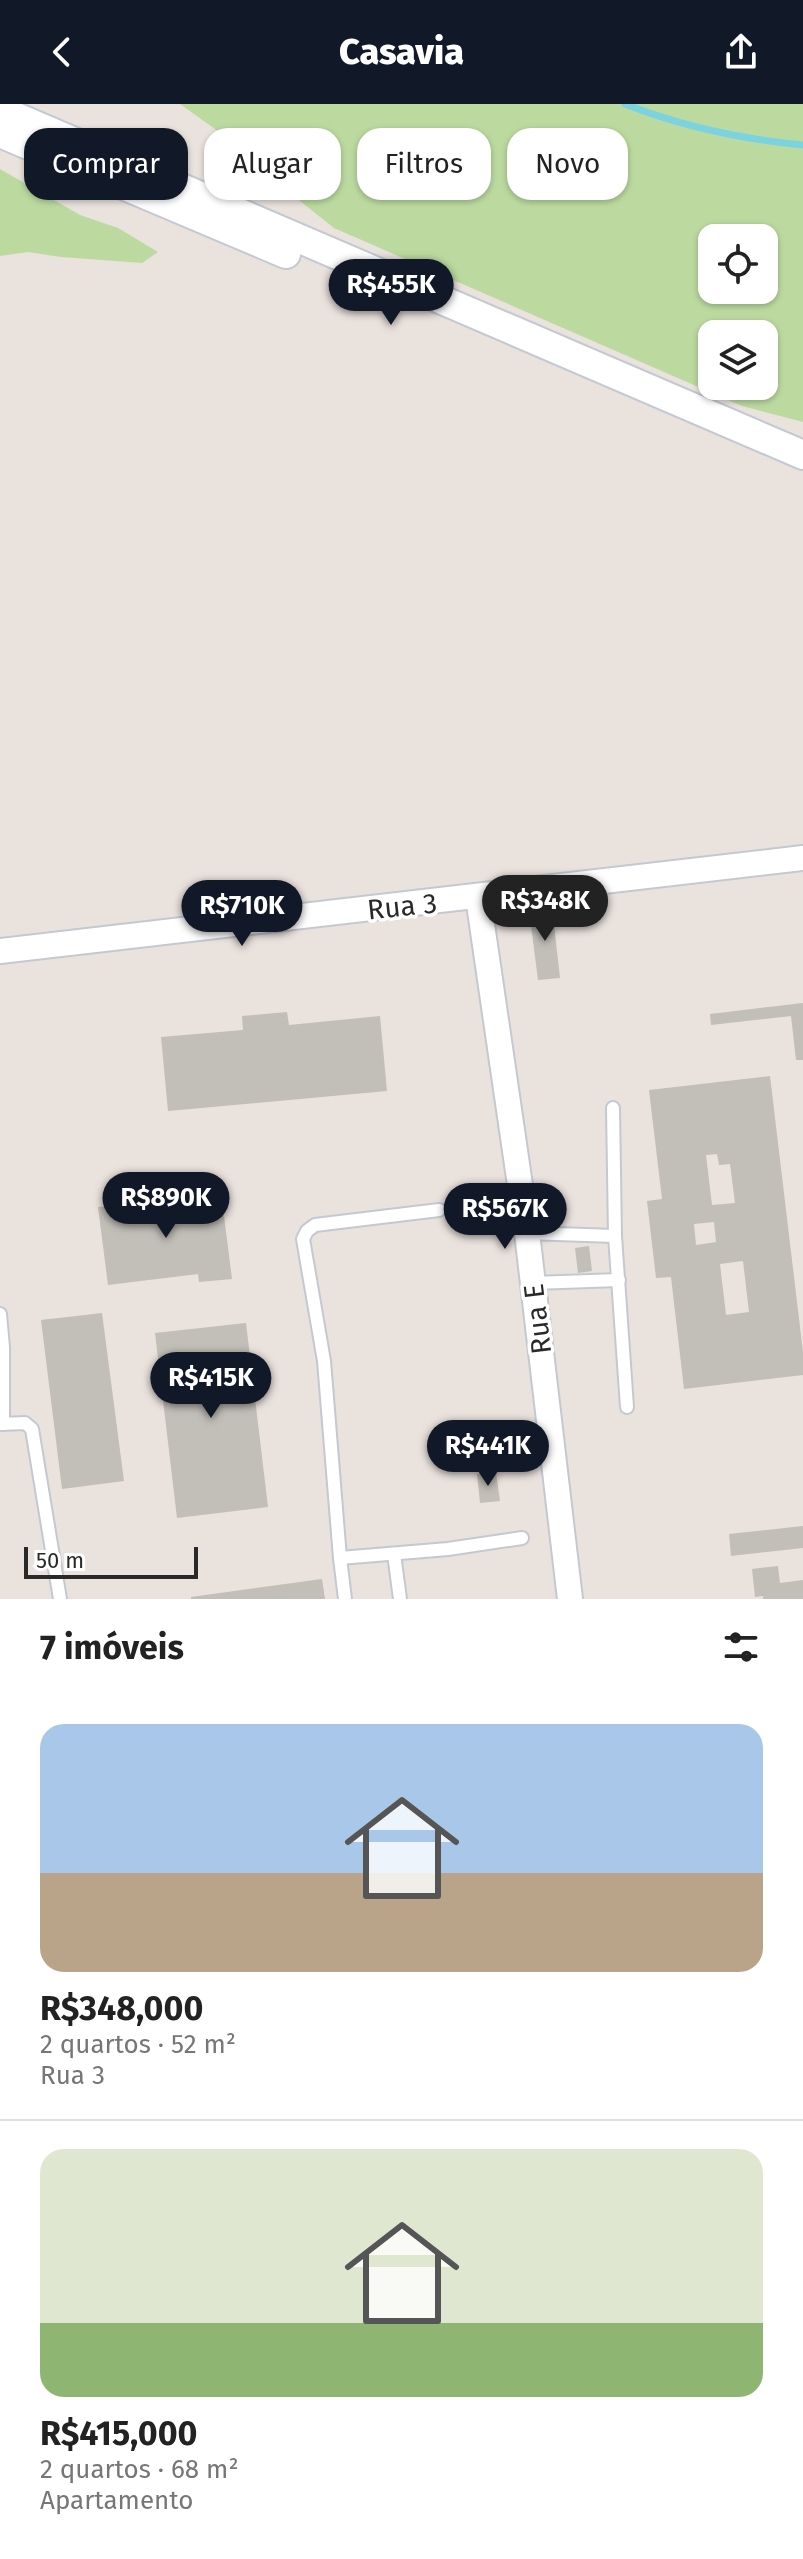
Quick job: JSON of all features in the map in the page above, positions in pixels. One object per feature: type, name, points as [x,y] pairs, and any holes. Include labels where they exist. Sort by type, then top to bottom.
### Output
[{"type":"street","points":[[0,110],[803,455]]},
{"type":"street","points":[[0,133],[803,474]]},
{"type":"street","name":"Rua 3","points":[[0,951],[803,858]]},
{"type":"street","name":"Rua E","points":[[478,897],[527,1233],[570,1599]]},
{"type":"lane","points":[[613,1108],[615,1236],[627,1407]]},
{"type":"lane","points":[[345,1599],[324,1361],[303,1239],[315,1225],[439,1210]]},
{"type":"lane","points":[[527,1233],[615,1236]]},
{"type":"lane","points":[[533,1283],[619,1280]]},
{"type":"lane","points":[[0,1314],[2,1424],[25,1423],[32,1429],[60,1599]]},
{"type":"lane","points":[[340,1558],[448,1549],[522,1538]]},
{"type":"lane","points":[[394,1554],[400,1599]]},
{"type":"green space","points":[[180,104],[803,104],[803,422],[728,400],[778,400],[778,320],[698,320],[698,387],[334,228],[299,200],[341,200],[341,128],[214,128]]},
{"type":"green space","points":[[0,169],[24,183],[24,200],[54,200],[80,215],[118,228],[158,252],[142,263],[28,252],[0,256]]},
{"type":"building","points":[[552,907],[560,978],[538,980],[529,910]]},
{"type":"building","points":[[803,1003],[803,1060],[796,1060],[791,1016],[711,1025],[710,1014]]},
{"type":"building","points":[[287,1012],[289,1025],[380,1016],[387,1091],[168,1111],[161,1037],[243,1030],[242,1016]]},
{"type":"building","points":[[770,1076],[803,1352],[803,1375],[684,1389],[671,1277],[656,1278],[647,1201],[662,1199],[649,1090]],"holes":[[[717,1154],[719,1165],[730,1164],[735,1203],[712,1205],[706,1155]],[[714,1222],[716,1242],[696,1245],[694,1224]],[[743,1261],[749,1312],[726,1315],[720,1264]]]},
{"type":"building","points":[[221,1192],[232,1279],[199,1282],[198,1274],[108,1285],[98,1207]]},
{"type":"building","points":[[589,1246],[592,1271],[578,1273],[575,1248]]},
{"type":"building","points":[[102,1313],[124,1481],[62,1489],[41,1320]]},
{"type":"building","points":[[246,1323],[268,1507],[177,1518],[155,1333]]},
{"type":"building","points":[[496,1472],[500,1501],[480,1503],[477,1474]]},
{"type":"building","points":[[803,1526],[803,1548],[731,1556],[729,1534]]},
{"type":"building","points":[[778,1566],[780,1583],[803,1580],[803,1599],[755,1597],[752,1569]]},
{"type":"building","points":[[322,1579],[325,1599],[191,1599],[191,1597]]},
{"type":"waterway","points":[[625,104],[712,131],[803,145]]}]
